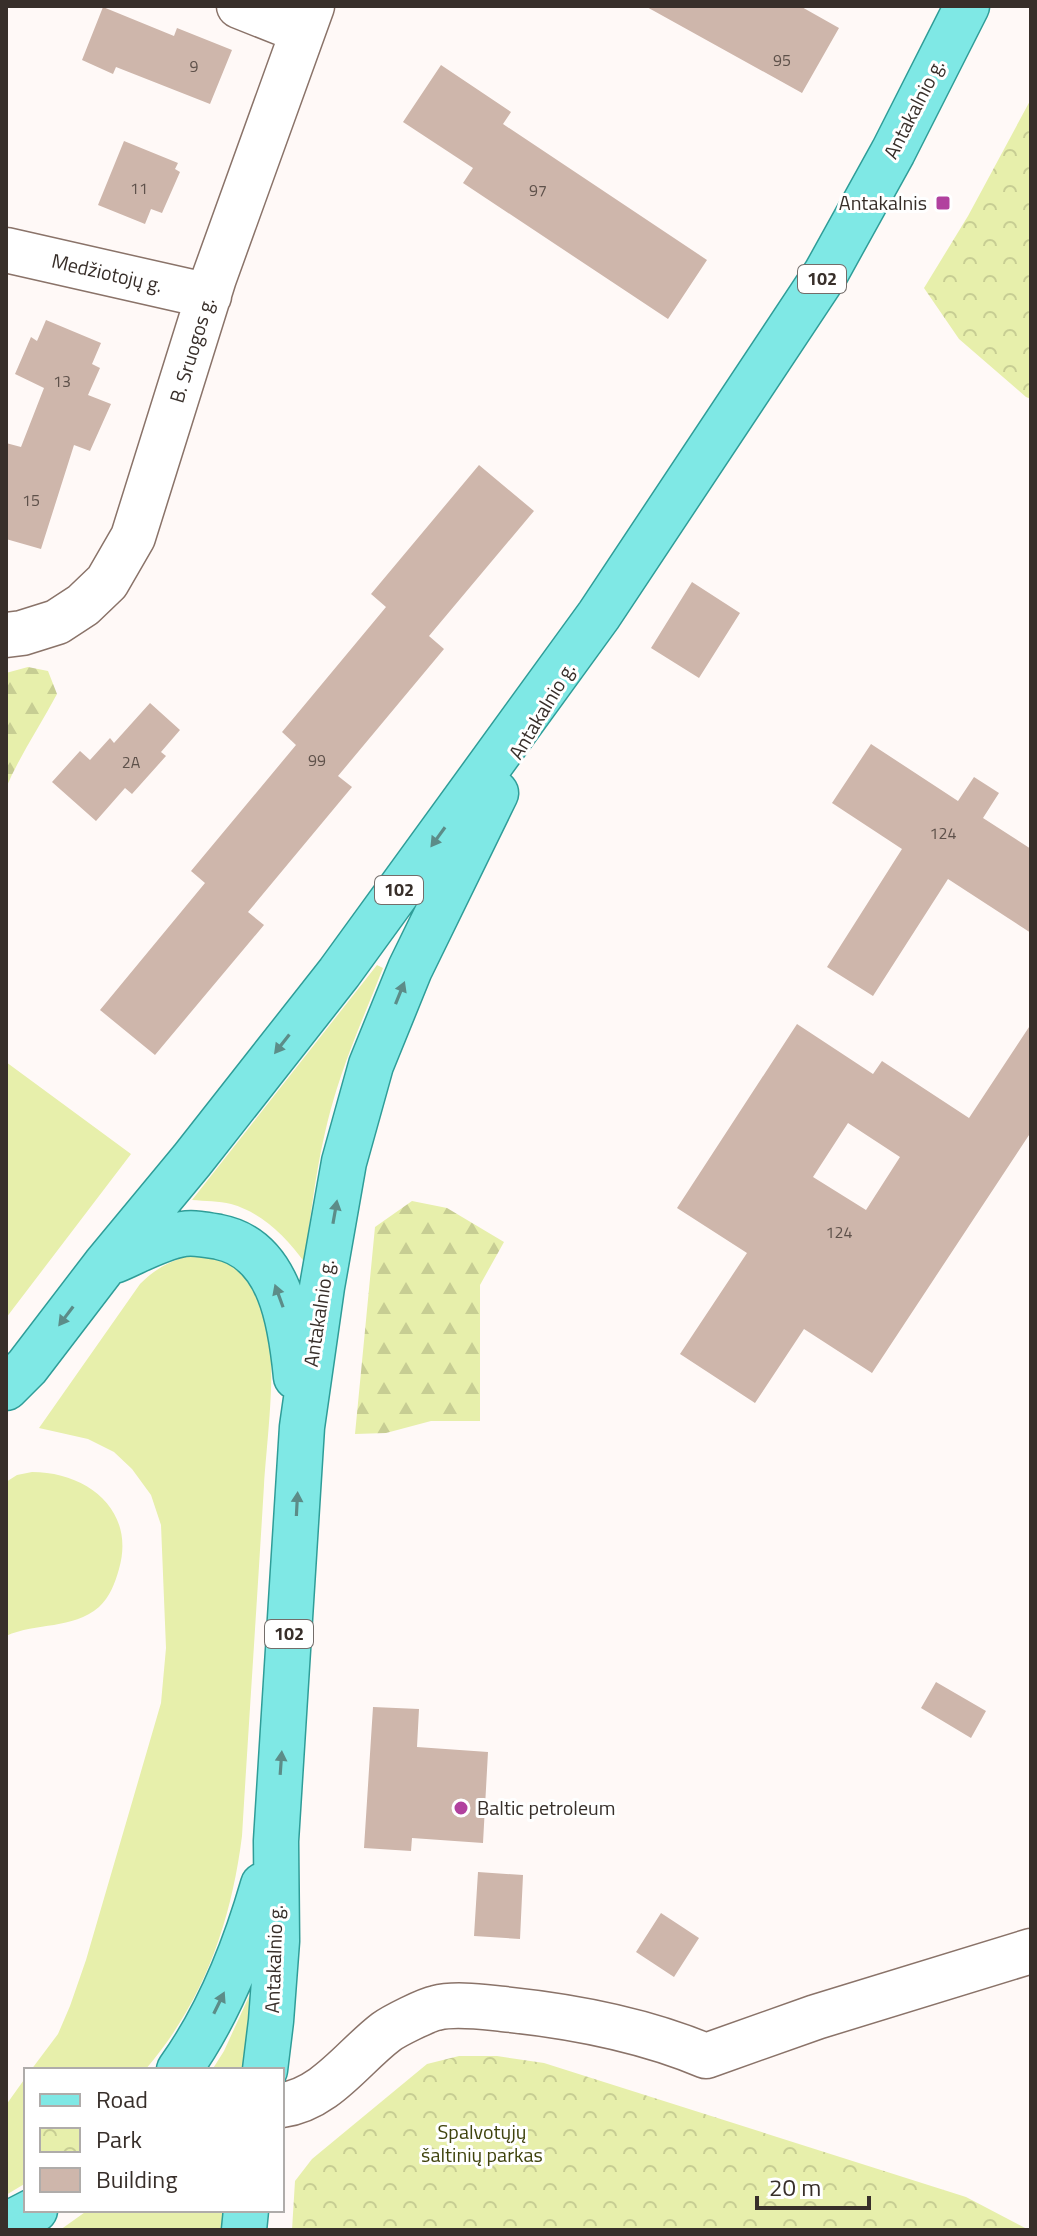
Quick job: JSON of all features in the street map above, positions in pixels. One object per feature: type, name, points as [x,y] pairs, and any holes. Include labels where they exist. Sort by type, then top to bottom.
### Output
[{"type":"main road","name":"Antakalnio g.","points":[[17,1377],[339,973],[599,615],[826,273],[893,152],[967,6]]},
{"type":"main road","name":"Antakalnio g.","points":[[265,2068],[277,1941],[276,1841],[302,1427],[344,1162],[371,1065],[410,969],[511,762],[599,615]]},
{"type":"main road","points":[[105,1265],[161,1240],[184,1234],[230,1239],[252,1251],[263,1262],[277,1287],[285,1310],[295,1361],[302,1427]]},
{"type":"main road","name":"102","points":[[180,2068],[219,2005],[249,1935],[276,1841]]},
{"type":"main road","points":[[6,2225],[31,2212]]},
{"type":"street","points":[[239,6],[307,19]]},
{"type":"street","name":"B. Sruogos g.","points":[[6,635],[57,622],[83,605],[107,582],[133,537],[209,296],[307,19]]},
{"type":"street","name":"Medžiotojų g.","points":[[6,250],[209,296]]},
{"type":"street","points":[[284,2104],[315,2093],[387,2030],[435,2008],[477,2006],[583,2019],[706,2056],[816,2017],[1031,1951]]},
{"type":"green space","points":[[1031,99],[1031,399],[959,339],[924,288],[968,216]]},
{"type":"green space","points":[[28,667],[48,671],[57,694],[6,788],[6,673]]},
{"type":"green space","points":[[377,965],[383,968],[346,1062],[322,1145],[305,1263],[282,1235],[253,1213],[231,1204],[192,1200]]},
{"type":"green space","points":[[6,1062],[131,1154],[6,1318]]},
{"type":"green space","points":[[412,1201],[447,1208],[504,1242],[480,1285],[480,1421],[431,1421],[386,1433],[355,1434],[375,1227]]},
{"type":"green space","points":[[192,1255],[205,1256],[228,1263],[246,1276],[264,1309],[271,1348],[242,1836],[237,1868],[222,1931],[198,1989],[183,2017],[147,2068],[32,2068],[58,2034],[86,1960],[161,1703],[166,1648],[161,1525],[151,1495],[132,1469],[114,1452],[88,1439],[39,1428],[140,1284],[177,1260]]},
{"type":"green space","points":[[32,1472],[71,1479],[102,1498],[113,1512],[120,1529],[122,1548],[119,1569],[106,1599],[89,1614],[66,1623],[6,1636],[6,1482],[17,1475]]},
{"type":"green space","points":[[251,1992],[244,2068],[213,2068]]},
{"type":"green space","name":"Spalvotųjų šaltinių parkas","points":[[459,2056],[497,2056],[544,2063],[966,2197],[1029,2230],[292,2230],[295,2181],[312,2159],[427,2064]]},
{"type":"green space","points":[[24,2080],[24,2184],[6,2195],[6,2105]]},
{"type":"green space","points":[[85,2212],[230,2212],[228,2230],[60,2230]]},
{"type":"building","points":[[645,6],[800,6],[839,28],[802,93]]},
{"type":"building","points":[[103,7],[174,36],[177,28],[232,50],[210,104],[116,67],[113,74],[82,60]]},
{"type":"building","points":[[441,65],[511,112],[503,124],[707,260],[668,319],[463,183],[473,168],[403,122]]},
{"type":"building","points":[[124,141],[178,163],[175,169],[180,172],[162,213],[151,209],[145,224],[98,205]]},
{"type":"building","points":[[46,320],[101,343],[92,364],[100,368],[88,395],[111,404],[90,451],[74,445],[41,549],[6,539],[6,443],[21,447],[44,388],[15,374],[31,337],[37,341]]},
{"type":"building","points":[[479,465],[534,511],[429,636],[444,649],[338,776],[352,787],[248,912],[264,925],[155,1055],[100,1010],[205,883],[191,871],[296,745],[282,732],[386,607],[371,594]]},
{"type":"building","points":[[692,582],[740,613],[699,678],[651,648]]},
{"type":"building","points":[[150,703],[180,730],[161,752],[166,756],[132,794],[125,788],[96,821],[52,782],[80,751],[90,760],[110,738],[114,743]]},
{"type":"building","points":[[871,744],[958,801],[974,777],[999,793],[983,818],[1031,849],[1031,933],[948,879],[873,996],[827,967],[902,849],[832,803]]},
{"type":"building","points":[[797,1024],[873,1074],[882,1061],[969,1118],[1031,1024],[1031,1132],[872,1373],[804,1329],[755,1403],[680,1354],[747,1253],[677,1208]],"holes":[[[848,1123],[900,1157],[866,1210],[813,1177]]]},
{"type":"building","points":[[936,1682],[986,1711],[971,1738],[921,1708]]},
{"type":"building","points":[[373,1707],[419,1709],[417,1747],[488,1752],[483,1843],[412,1838],[411,1851],[364,1848]]},
{"type":"building","points":[[478,1872],[523,1875],[520,1939],[474,1936]]},
{"type":"building","points":[[661,1913],[699,1938],[674,1977],[636,1952]]},
{"type":"place","name":"Antakalnis","points":[[943,203]]},
{"type":"place","name":"Baltic petroleum","points":[[461,1808]]}]
